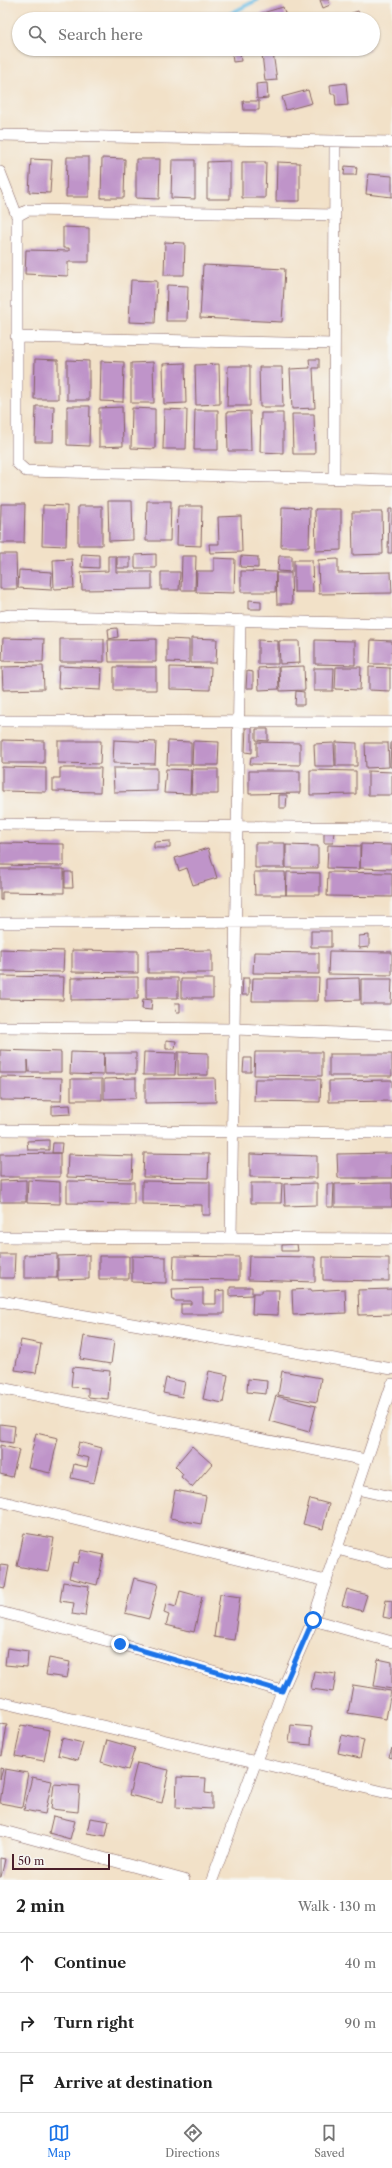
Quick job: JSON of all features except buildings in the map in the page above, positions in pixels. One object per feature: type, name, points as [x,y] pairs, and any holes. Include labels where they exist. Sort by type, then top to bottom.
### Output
[{"type":"street","points":[[0,135],[392,142]]},
{"type":"street","points":[[334,478],[335,141]]},
{"type":"street","points":[[0,172],[17,216],[16,453],[17,463],[26,472],[392,480]]},
{"type":"street","points":[[17,216],[28,210],[335,215]]},
{"type":"street","points":[[16,337],[334,344]]},
{"type":"street","points":[[0,617],[10,614],[392,624]]},
{"type":"street","points":[[231,1238],[240,620]]},
{"type":"street","points":[[0,721],[392,722]]},
{"type":"street","points":[[0,824],[392,828]]},
{"type":"street","points":[[0,923],[392,922]]},
{"type":"street","points":[[0,1027],[234,1029],[392,1035]]},
{"type":"street","points":[[0,1130],[392,1133]]},
{"type":"street","points":[[0,1237],[392,1239]]},
{"type":"street","points":[[0,1301],[392,1369]]},
{"type":"street","points":[[212,1880],[282,1691],[313,1620],[366,1460],[388,1412],[392,1384]]},
{"type":"street","points":[[0,1388],[366,1460]]},
{"type":"street","points":[[357,1489],[392,1497]]},
{"type":"street","points":[[0,1501],[326,1581]]},
{"type":"street","points":[[337,1549],[392,1562]]},
{"type":"street","points":[[0,1612],[120,1644],[282,1691]]},
{"type":"street","points":[[313,1620],[392,1642]]},
{"type":"street","points":[[0,1702],[392,1794]]},
{"type":"street","points":[[0,1830],[184,1880]]},
{"type":"waterway","points":[[234,12],[257,0]]},
{"type":"route","points":[[120,1644],[282,1691],[313,1620]]}]
